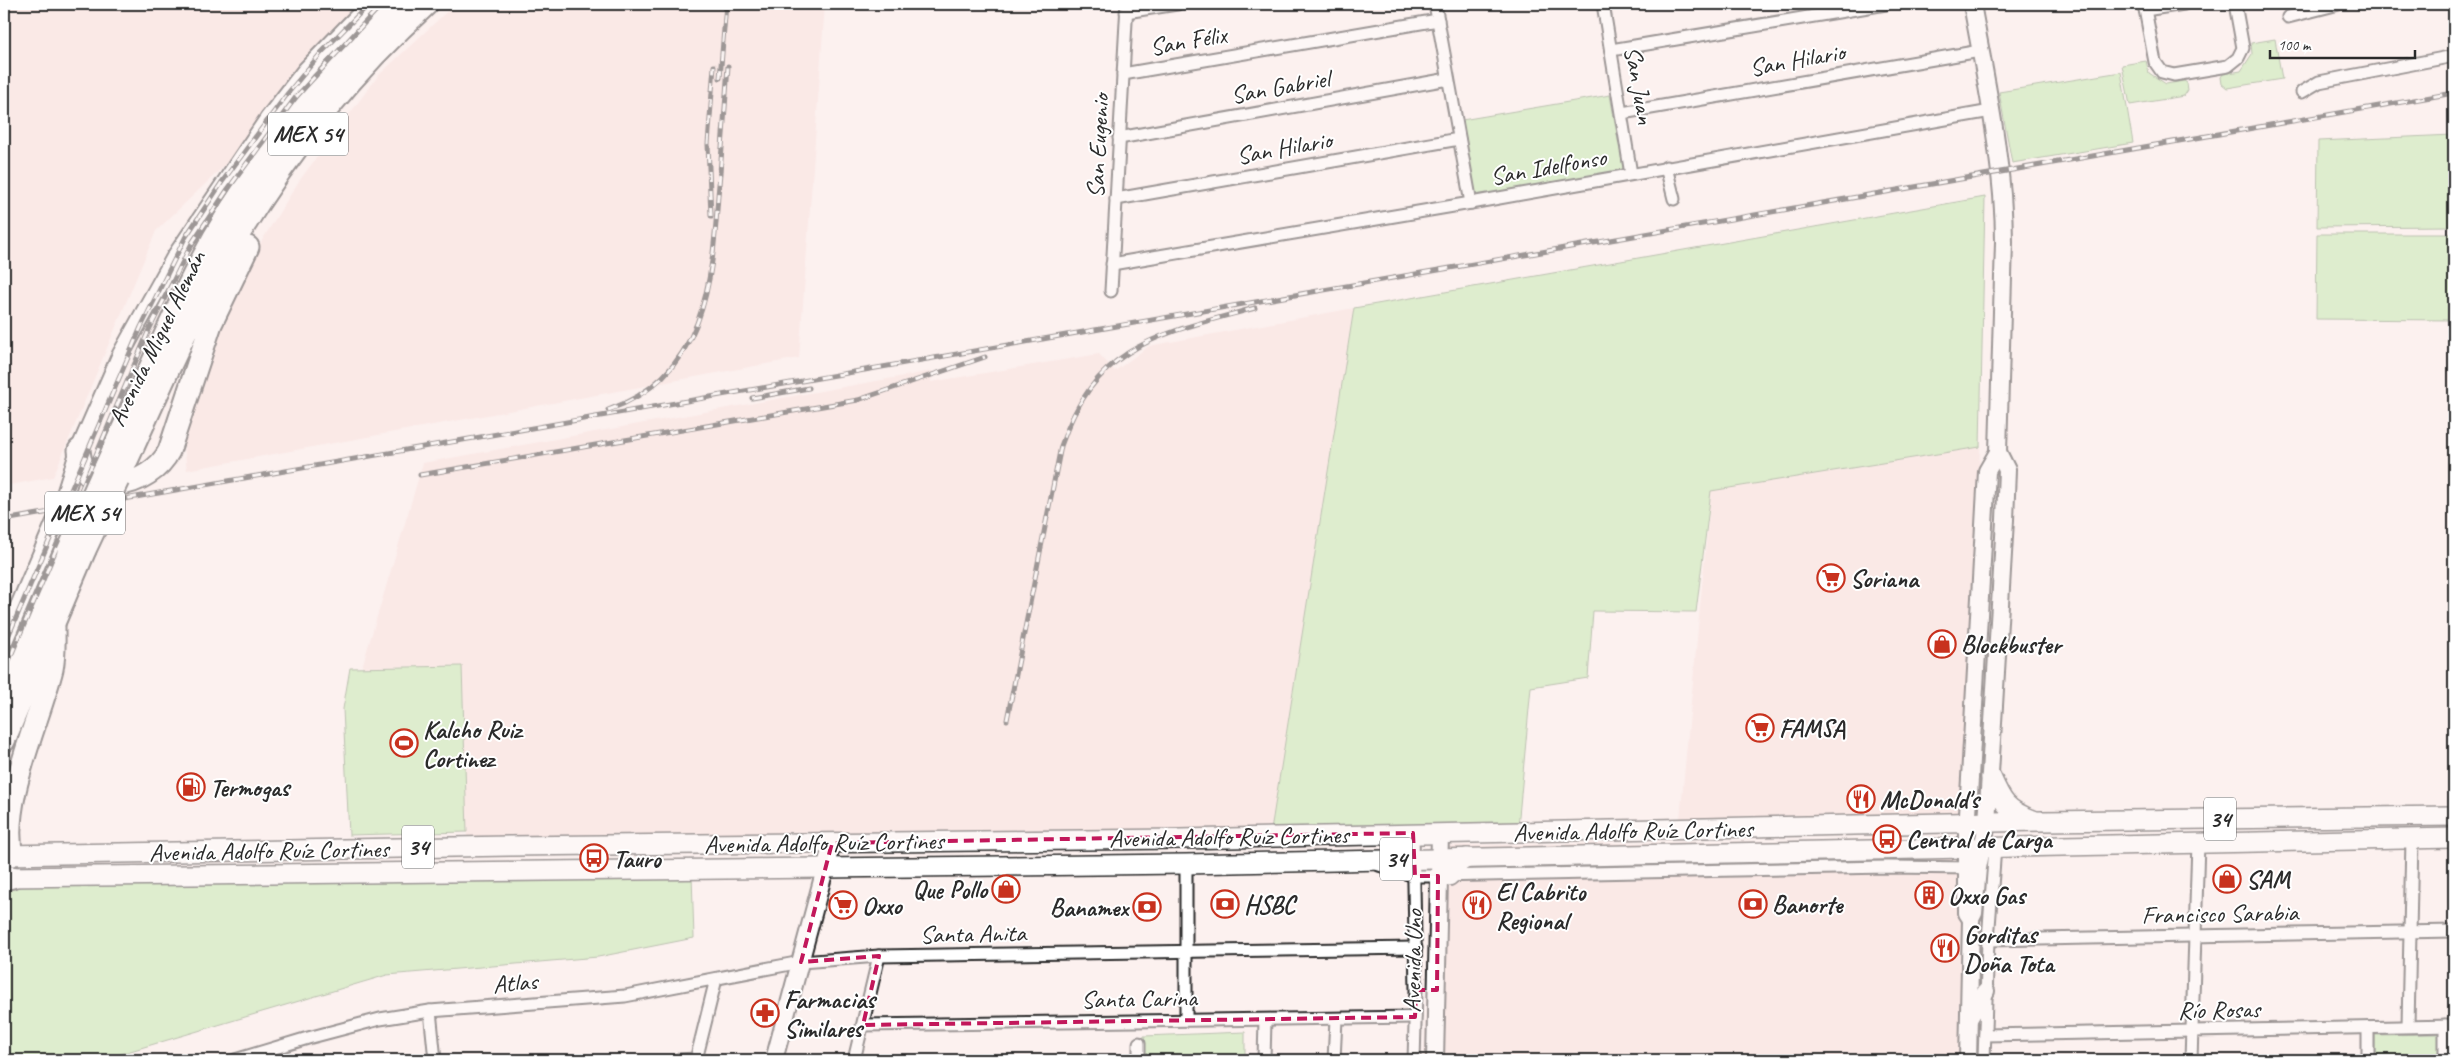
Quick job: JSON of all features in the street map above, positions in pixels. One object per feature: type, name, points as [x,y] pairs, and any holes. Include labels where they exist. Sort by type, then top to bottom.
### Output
[{"type":"highway","name":"Avenida Miguel Alemán","points":[[4,698],[77,550],[110,477],[195,273],[254,176],[290,124],[372,32],[401,4]]},
{"type":"highway","name":"Avenida Miguel Alemán","points":[[110,477],[237,238],[302,143],[348,82],[427,4]]},
{"type":"highway","points":[[79,450],[80,464],[84,470],[95,479],[110,484],[119,485],[140,478],[163,461],[169,450],[210,324],[236,268],[290,171],[302,143]]},
{"type":"highway","name":"Avenida Miguel Alemán","points":[[4,741],[54,627],[77,550]]},
{"type":"highway","points":[[8,855],[9,807],[24,751],[52,670],[54,627]]},
{"type":"main road","points":[[1991,777],[2001,800],[2008,808],[2036,822]]},
{"type":"main road","name":"Avenida Adolfo Ruíz Cortines","points":[[8,855],[500,846],[1179,839],[1413,833],[2454,816]]},
{"type":"main road","name":"Avenida Adolfo Ruíz Cortines","points":[[6,878],[825,866],[1186,864],[1359,858],[1441,870],[1467,858],[1888,859],[1981,848],[2454,838]]},
{"type":"street","points":[[4,642],[60,510],[79,450],[121,354],[190,232],[268,119],[306,70],[370,4]]},
{"type":"street","points":[[1126,8],[1177,4]]},
{"type":"street","points":[[1436,4],[1471,203]]},
{"type":"street","name":"San Juan","points":[[1603,4],[1631,174]]},
{"type":"street","points":[[1611,50],[1886,4]]},
{"type":"street","points":[[1968,1060],[1971,919],[1974,913],[1972,868],[1981,848],[1987,824],[2007,470],[1998,452],[2004,214],[1990,111],[1972,4]]},
{"type":"street","points":[[2184,4],[2144,7],[2155,62],[2162,72],[2174,75],[2228,66],[2238,58],[2243,48],[2235,4]]},
{"type":"street","points":[[2288,17],[2339,4]]},
{"type":"street","name":"San Eugenio","points":[[1111,291],[1126,8]]},
{"type":"street","name":"San Félix","points":[[1124,74],[1438,20]]},
{"type":"street","name":"San Hilario","points":[[1622,112],[1980,50]]},
{"type":"street","points":[[2302,92],[2319,82],[2454,56]]},
{"type":"street","name":"San Gabriel","points":[[1119,138],[1448,79]]},
{"type":"street","name":"San Idelfonso","points":[[1112,264],[1471,203],[1990,111]]},
{"type":"street","name":"San Hilario","points":[[1116,199],[1460,139]]},
{"type":"street","points":[[1666,168],[1674,199]]},
{"type":"street","points":[[1984,1060],[1988,940],[1981,848],[1968,824],[1987,471],[1998,452]]},
{"type":"street","name":"Avenida Uno","points":[[1413,833],[1416,948],[1414,1060]]},
{"type":"street","name":"Avenida Uno","points":[[1435,1060],[1441,870],[1440,833]]},
{"type":"street","points":[[2408,1026],[2412,839]]},
{"type":"street","points":[[774,1060],[832,843]]},
{"type":"street","points":[[2191,1060],[2193,936],[2198,843]]},
{"type":"street","points":[[1441,870],[1888,859],[1972,868]]},
{"type":"street","points":[[1186,864],[1186,1019]]},
{"type":"street","name":"Francisco Sarabia","points":[[1988,940],[2454,931]]},
{"type":"street","name":"Santa Anita","points":[[801,962],[879,956],[1185,953],[1416,948]]},
{"type":"street","points":[[854,1060],[879,956]]},
{"type":"street","name":"Atlas","points":[[235,1060],[355,1025],[430,1011],[625,996],[801,962]]},
{"type":"street","points":[[678,1060],[696,1060],[716,979]]},
{"type":"street","points":[[1416,990],[1436,990]]},
{"type":"street","points":[[1969,1019],[1986,991]]},
{"type":"street","points":[[430,1011],[435,1060]]},
{"type":"street","name":"Santa Carina","points":[[863,1025],[1415,1017]]},
{"type":"street","points":[[1334,1060],[1336,1019]]},
{"type":"street","points":[[1264,1060],[1265,1020]]},
{"type":"street","points":[[2445,1060],[2450,1026]]},
{"type":"street","name":"Río Rosas","points":[[1985,1035],[2450,1026]]},
{"type":"street","points":[[2368,1028],[2368,1060]]},
{"type":"street","points":[[1139,1043],[1139,1060]]},
{"type":"highlighted area","points":[[1413,833],[1415,876],[1438,876],[1437,990],[1416,990],[1415,1017],[863,1025],[879,956],[801,962],[832,843]]},
{"type":"shaded area","points":[[4,4],[361,4],[224,166],[156,231],[53,477],[4,486]]},
{"type":"shaded area","points":[[455,4],[825,4],[799,358],[187,470],[183,437],[233,287],[299,181],[378,76]]},
{"type":"shaded area","points":[[1354,308],[1271,830],[467,842],[462,666],[362,667],[423,463],[932,371],[931,382],[1099,354],[1115,371],[1149,346]]},
{"type":"shaded area","points":[[1980,447],[1964,814],[1680,819],[1711,491]]},
{"type":"shaded area","name":"Central de Carga","points":[[1982,838],[1974,1060],[1424,1060],[1432,846]]},
{"type":"green space","points":[[2275,39],[2282,79],[2227,88],[2222,84],[2221,77],[2223,74],[2241,71],[2252,54],[2251,43]]},
{"type":"green space","points":[[2146,61],[2149,73],[2166,84],[2184,81],[2187,83],[2188,90],[2184,96],[2130,105],[2122,65]]},
{"type":"green space","points":[[2121,72],[2133,143],[2012,163],[1999,92]]},
{"type":"green space","points":[[1610,95],[1623,168],[1620,172],[1479,197],[1473,193],[1462,120]]},
{"type":"green space","points":[[2453,135],[2454,226],[2317,227],[2318,141]]},
{"type":"green space","points":[[1985,197],[1980,447],[1711,491],[1696,612],[1593,611],[1588,678],[1531,687],[1518,827],[1271,830],[1354,308]]},
{"type":"green space","points":[[2317,234],[2454,234],[2454,320],[2316,319]]},
{"type":"green space","points":[[55,537],[64,541],[4,680],[4,663]]},
{"type":"green space","name":"Kalcho Ruiz Cortinez","points":[[462,666],[467,832],[349,835],[343,709],[350,668]]},
{"type":"green space","points":[[692,875],[694,938],[598,957],[387,975],[100,1060],[4,1060],[4,887]]},
{"type":"green space","points":[[1245,1032],[1245,1060],[1144,1060],[1144,1036]]},
{"type":"green space","points":[[2439,1034],[2438,1060],[2375,1060],[2375,1035]]},
{"type":"railway","points":[[4,646],[141,327],[185,238],[222,182],[288,93],[321,53],[369,4]]},
{"type":"railway","points":[[4,672],[149,330],[192,243],[228,189],[296,97],[382,4]]},
{"type":"railway","points":[[720,78],[726,4]]},
{"type":"railway","points":[[711,216],[708,144],[714,66]]},
{"type":"railway","points":[[608,410],[640,395],[665,374],[684,350],[697,323],[706,293],[716,229],[728,66]]},
{"type":"railway","points":[[4,520],[2454,93]]},
{"type":"railway","points":[[1007,720],[1061,446],[1076,412],[1093,385],[1113,364],[1136,348],[1190,326],[1255,308]]},
{"type":"railway","points":[[420,475],[858,400],[985,357]]},
{"type":"railway","points":[[752,398],[809,388]]},
{"type":"place","name":"Soriana","points":[[1831,578]]},
{"type":"place","name":"Blockbuster","points":[[1942,644]]},
{"type":"place","name":"FAMSA","points":[[1760,728]]},
{"type":"place","name":"Kalcho Ruiz Cortinez","points":[[404,743]]},
{"type":"place","name":"Termogas","points":[[191,787]]},
{"type":"place","name":"McDonald's","points":[[1861,799]]},
{"type":"place","name":"Central de Carga","points":[[1887,839]]},
{"type":"place","name":"Tauro","points":[[594,858]]},
{"type":"place","name":"SAM","points":[[2227,879]]},
{"type":"place","name":"Que Pollo","points":[[1006,889]]},
{"type":"place","name":"Oxxo Gas","points":[[1929,895]]},
{"type":"place","name":"HSBC","points":[[1225,904]]},
{"type":"place","name":"Banorte","points":[[1753,904]]},
{"type":"place","name":"Oxxo","points":[[843,905]]},
{"type":"place","name":"El Cabrito Regional","points":[[1477,905]]},
{"type":"place","name":"Banamex","points":[[1147,907]]},
{"type":"place","name":"Gorditas Doña Tota","points":[[1945,948]]},
{"type":"place","name":"Farmacias Similares","points":[[765,1013]]}]
